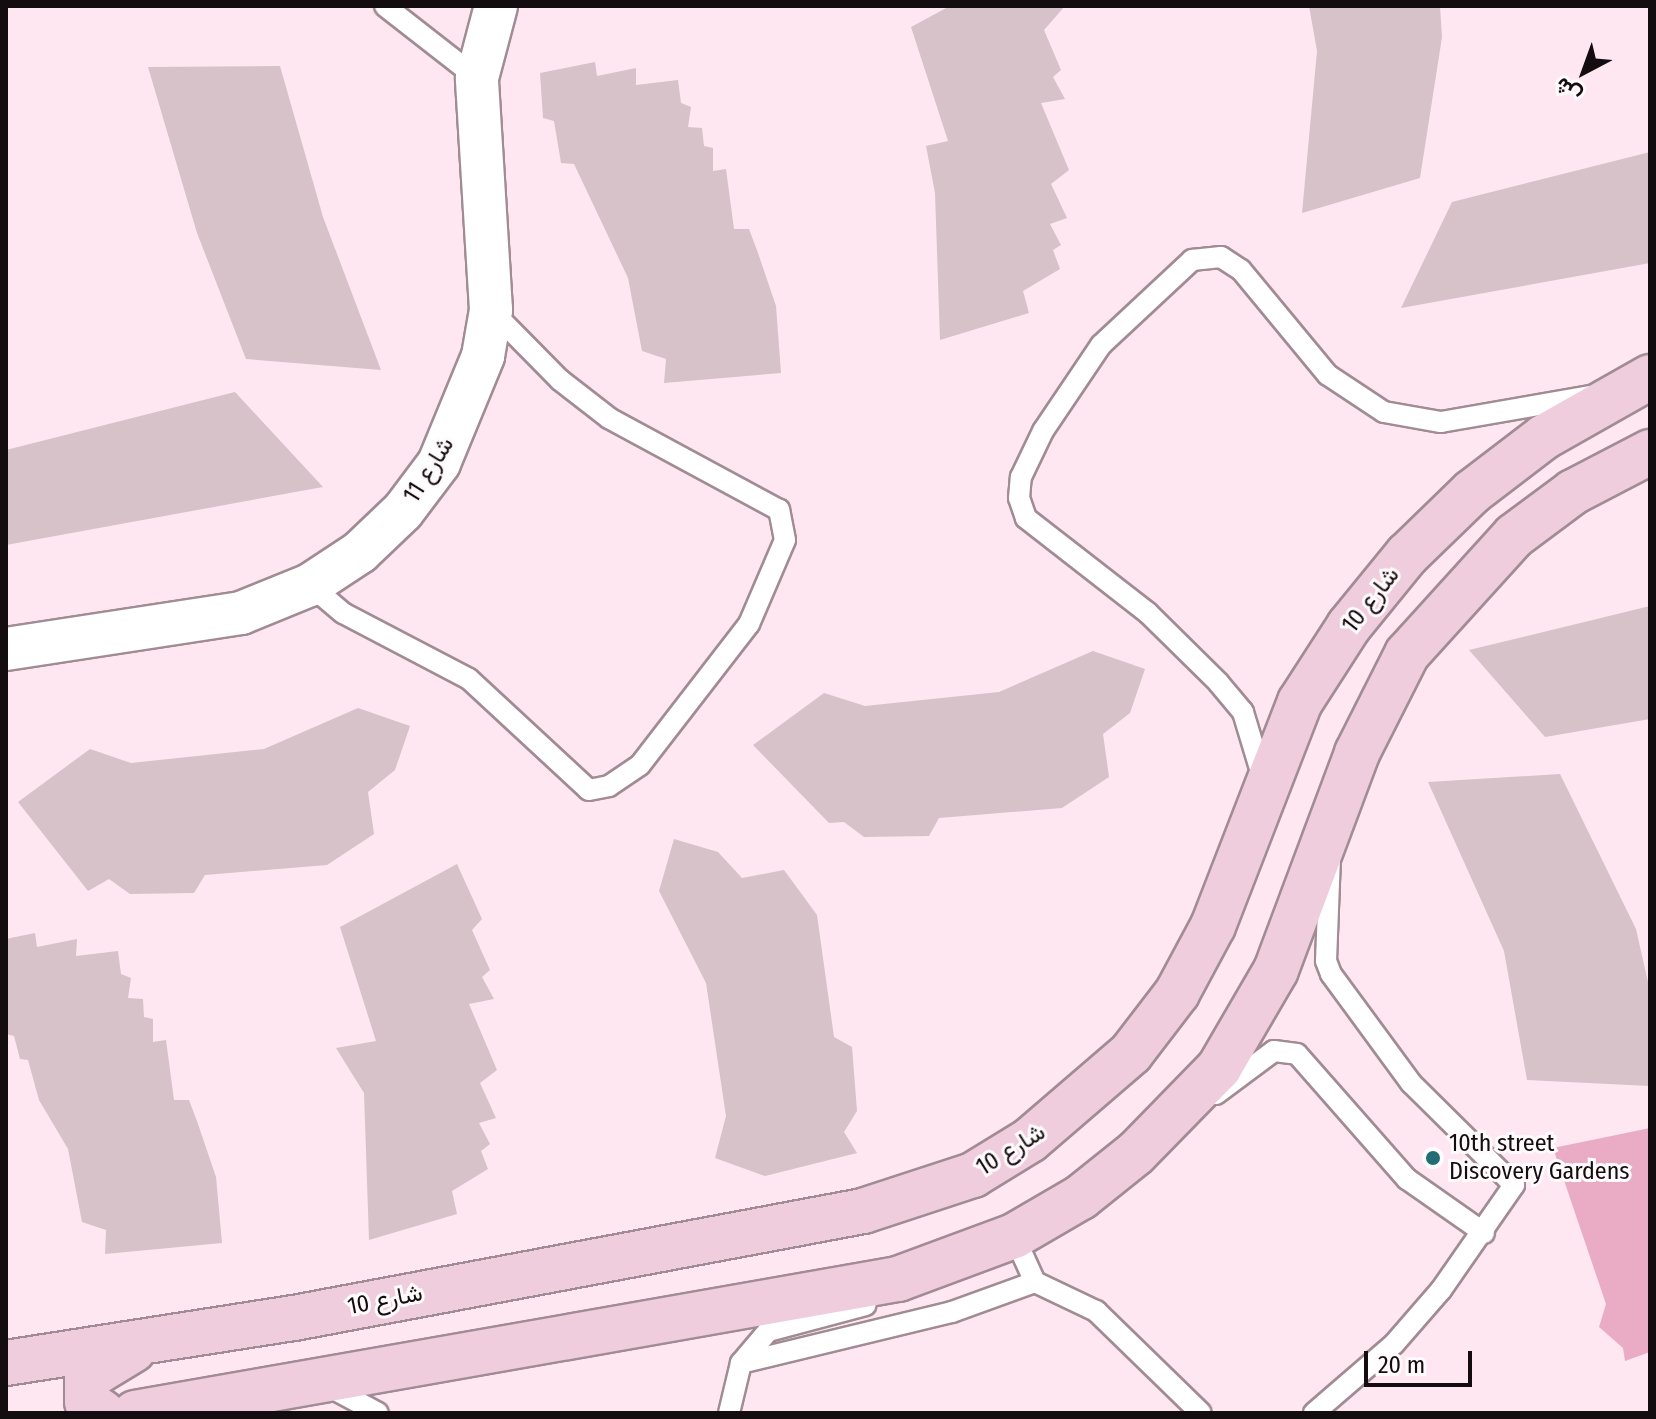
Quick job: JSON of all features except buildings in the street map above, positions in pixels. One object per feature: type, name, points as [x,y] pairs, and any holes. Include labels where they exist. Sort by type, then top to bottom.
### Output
[{"type":"street","name":"شارع 11","points":[[6,649],[241,613],[310,585],[371,542],[439,463],[471,395],[491,310],[477,78],[496,6]]},
{"type":"street","points":[[157,1411],[320,1378],[898,1279],[1014,1236],[1081,1197],[1179,1109],[1219,1068],[1276,970],[1357,753],[1407,654],[1514,536],[1641,456],[1636,383]]},
{"type":"street","name":"شارع 10","points":[[6,1363],[161,1339],[863,1211],[973,1175],[1083,1100],[1177,993],[1213,926],[1263,784],[1300,702],[1349,626],[1407,555],[1472,492],[1544,437],[1636,383]]},
{"type":"street","points":[[103,1413],[87,1402],[87,1378],[110,1360],[161,1339]]},
{"type":"lane","points":[[385,6],[477,78]]},
{"type":"lane","points":[[1263,784],[1258,747],[1243,712],[1219,683],[1148,613],[1026,518],[1019,498],[1021,477],[1043,431],[1101,345],[1192,260],[1221,257],[1241,270],[1328,375],[1384,412],[1416,420],[1465,420],[1636,383]]},
{"type":"lane","points":[[310,585],[343,613],[469,679],[589,790],[609,786],[640,765],[749,624],[785,540],[779,510],[609,418],[560,380],[491,310]]},
{"type":"lane","points":[[1314,1413],[1394,1344],[1484,1233],[1514,1185],[1411,1083],[1331,974],[1326,961],[1332,890],[1326,842]]},
{"type":"lane","points":[[1179,1109],[1226,1089],[1274,1051],[1286,1050],[1407,1179],[1484,1233]]},
{"type":"lane","points":[[1014,1236],[1035,1282],[1096,1311],[1201,1413]]},
{"type":"lane","points":[[729,1413],[741,1363],[768,1331],[868,1305],[898,1279]]},
{"type":"lane","points":[[741,1363],[952,1312],[1035,1282]]},
{"type":"lane","points":[[320,1378],[335,1394],[378,1413]]},
{"type":"shaded area","points":[[1650,1128],[1650,1352],[1625,1361],[1623,1348],[1599,1327],[1606,1304],[1553,1148]]},
{"type":"place","name":"10th street Discovery Gardens","points":[[1433,1158]]}]
